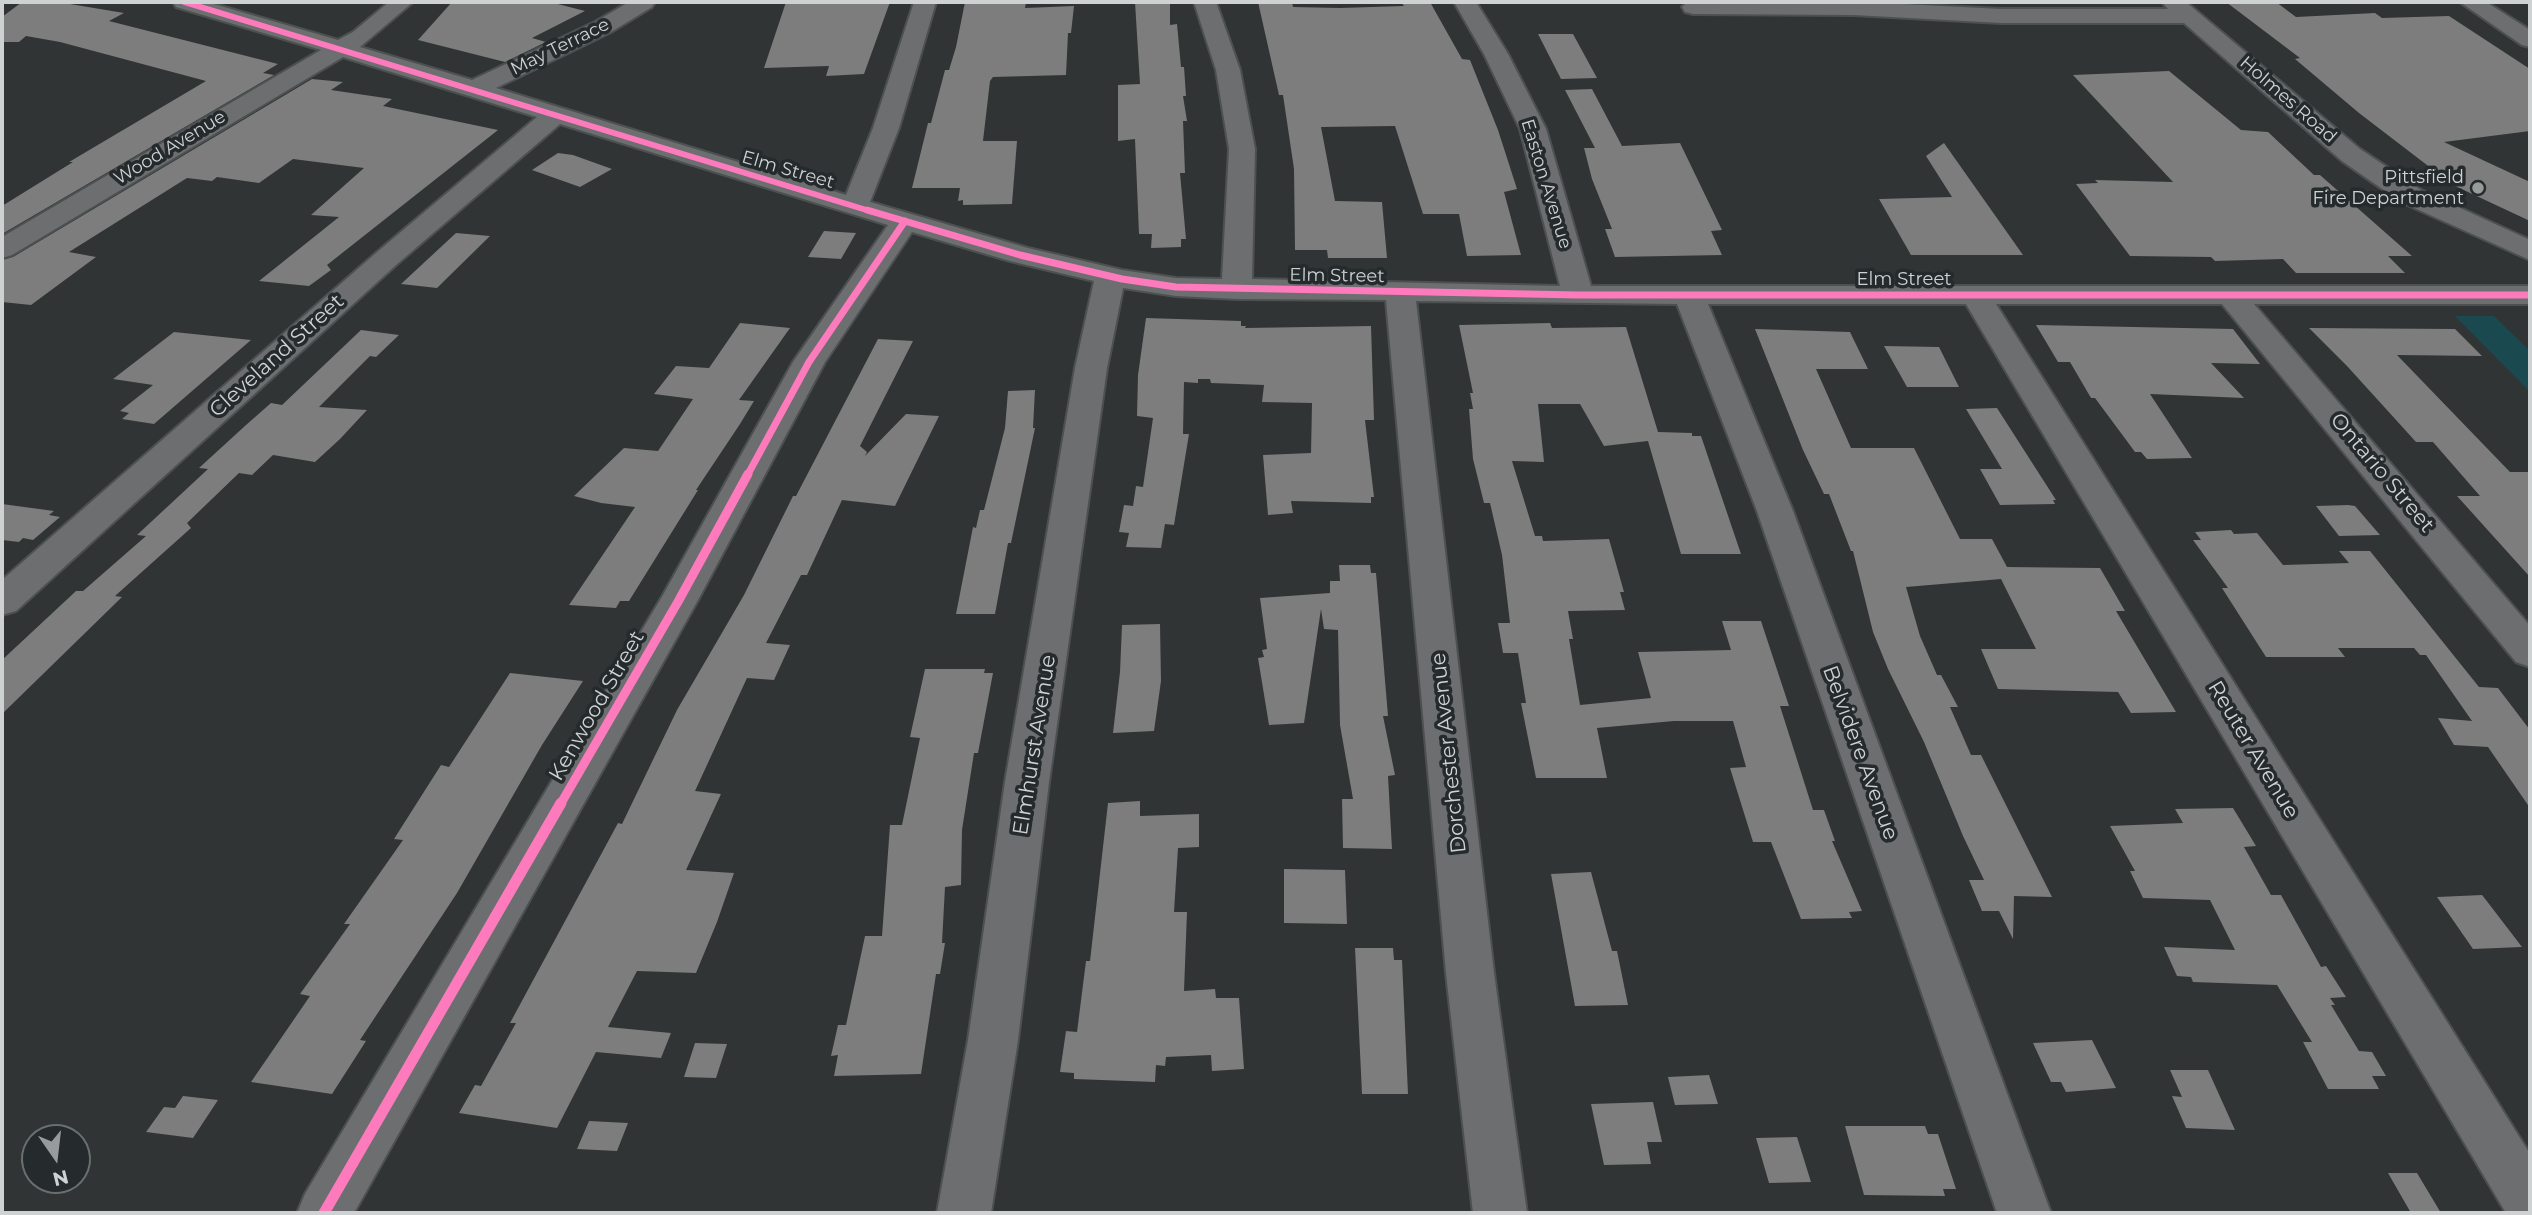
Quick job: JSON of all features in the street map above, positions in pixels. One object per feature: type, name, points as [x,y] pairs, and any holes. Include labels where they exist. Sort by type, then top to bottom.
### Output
[{"type":"street","name":"Elm Street","points":[[184,2],[757,178],[1020,255],[1110,277],[1176,287],[1578,295],[2530,295]]},
{"type":"street","name":"Wood Avenue","points":[[2,249],[374,28],[402,2]]},
{"type":"street","name":"May Terrace","points":[[473,89],[603,27],[644,2]]},
{"type":"street","points":[[855,206],[886,128],[925,2]]},
{"type":"street","points":[[1205,2],[1228,70],[1242,149],[1237,290]]},
{"type":"street","name":"Easton Avenue","points":[[1465,2],[1496,54],[1533,129],[1578,295]]},
{"type":"street","points":[[2471,2],[2530,40]]},
{"type":"street","points":[[1693,8],[1854,8],[2001,16],[2181,9]]},
{"type":"street","name":"Holmes Road","points":[[2181,9],[2351,155],[2411,196],[2530,251]]},
{"type":"street","name":"Cleveland Street","points":[[2,601],[386,259],[555,115]]},
{"type":"street","name":"Kenwood Street","points":[[324,1213],[679,600],[809,362],[905,221]]},
{"type":"street","name":"Holmes Road","points":[[2482,231],[2530,261]]},
{"type":"street","name":"Elmhurst Avenue","points":[[964,1213],[993,1040],[1027,782],[1091,368],[1110,277]]},
{"type":"street","name":"Dorchester Avenue","points":[[1400,292],[1470,973],[1500,1213]]},
{"type":"street","name":"Belvidere Avenue","points":[[1689,295],[1775,511],[2024,1213]]},
{"type":"street","name":"Reuter Avenue","points":[[1976,296],[2530,1203]]},
{"type":"street","name":"Ontario Street","points":[[2231,296],[2530,652]]},
{"type":"shaded area","points":[[2455,316],[2494,316],[2530,351],[2530,392]]},
{"type":"building","points":[[22,2],[58,2],[124,13],[109,21],[278,64],[263,73],[274,75],[2,234],[2,206],[73,162],[69,162],[206,81],[60,42],[26,36],[19,42],[2,42],[2,17]]},
{"type":"building","points":[[452,2],[550,2],[585,11],[532,38],[546,42],[505,62],[418,40]]},
{"type":"building","points":[[786,2],[890,2],[864,74],[826,76],[829,66],[764,68]]},
{"type":"building","points":[[965,2],[1026,2],[1025,8],[1074,6],[1071,33],[1068,33],[1066,75],[993,77],[990,81],[983,141],[1017,141],[1012,204],[963,205],[963,200],[958,201],[960,188],[912,188],[928,123],[931,123],[945,70],[949,70],[956,47]]},
{"type":"building","points":[[1135,2],[1170,4],[1170,25],[1177,24],[1181,67],[1184,67],[1186,96],[1183,96],[1187,121],[1183,121],[1185,173],[1180,173],[1186,239],[1181,239],[1181,247],[1151,248],[1152,234],[1139,234],[1135,139],[1118,141],[1118,85],[1140,84]]},
{"type":"building","points":[[1258,2],[1292,2],[1293,7],[1340,8],[1404,6],[1401,2],[1430,2],[1462,59],[1470,60],[1498,130],[1517,189],[1504,192],[1521,255],[1467,256],[1459,214],[1423,214],[1395,126],[1321,127],[1335,201],[1382,202],[1387,258],[1328,258],[1327,250],[1295,250],[1294,169],[1283,95],[1279,95]]},
{"type":"building","points":[[2226,2],[2276,2],[2296,17],[2375,13],[2382,18],[2449,16],[2530,69],[2530,131],[2444,142],[2530,182],[2530,221],[2453,185],[2359,113],[2295,59],[2300,58]]},
{"type":"building","points":[[1538,34],[1573,34],[1597,78],[1561,79]]},
{"type":"building","points":[[2169,71],[2241,130],[2268,132],[2314,175],[2320,175],[2412,256],[2388,256],[2405,273],[2296,273],[2283,259],[2215,261],[2211,257],[2130,256],[2076,184],[2098,183],[2095,180],[2173,182],[2073,75]]},
{"type":"building","points":[[312,79],[343,82],[331,90],[392,99],[383,106],[498,130],[327,265],[331,270],[309,286],[259,281],[339,217],[311,215],[364,168],[293,159],[259,183],[217,177],[212,181],[187,178],[69,252],[96,257],[31,305],[2,302],[2,260],[13,257]]},
{"type":"building","points":[[1592,89],[1622,146],[1680,143],[1722,230],[1711,231],[1722,255],[1615,257],[1605,229],[1612,229],[1592,179],[1584,148],[1595,148],[1565,90]]},
{"type":"building","points":[[1944,143],[2023,255],[1911,255],[1879,199],[1952,197],[1926,156]]},
{"type":"building","points":[[558,153],[573,155],[612,169],[580,187],[532,170]]},
{"type":"building","points":[[824,231],[856,233],[841,259],[808,257]]},
{"type":"building","points":[[456,233],[490,236],[437,288],[401,284]]},
{"type":"building","points":[[1146,318],[1241,321],[1241,326],[1246,326],[1245,328],[1371,326],[1374,420],[1365,420],[1374,497],[1371,497],[1371,503],[1291,501],[1293,513],[1268,515],[1263,455],[1311,453],[1312,403],[1262,402],[1264,385],[1211,383],[1210,379],[1198,379],[1198,383],[1184,382],[1183,434],[1189,434],[1174,525],[1165,524],[1161,548],[1126,547],[1129,533],[1119,532],[1124,505],[1133,506],[1136,486],[1143,487],[1153,418],[1137,416],[1138,375]]},
{"type":"building","points":[[740,323],[790,328],[739,400],[754,401],[629,601],[620,601],[616,608],[569,605],[635,507],[574,496],[624,448],[658,451],[693,399],[654,394],[676,366],[709,368]]},
{"type":"building","points":[[1550,323],[1552,328],[1626,327],[1658,432],[1692,433],[1692,436],[1701,436],[1741,554],[1681,554],[1648,441],[1604,446],[1580,404],[1538,404],[1544,462],[1512,461],[1535,536],[1542,536],[1543,541],[1609,539],[1624,592],[1620,592],[1625,610],[1568,611],[1573,639],[1569,639],[1580,705],[1651,698],[1638,652],[1731,650],[1722,621],[1761,621],[1789,706],[1780,706],[1813,810],[1824,810],[1835,841],[1832,841],[1862,911],[1849,912],[1852,918],[1801,919],[1771,842],[1753,842],[1730,768],[1746,767],[1733,721],[1674,721],[1597,728],[1607,778],[1536,778],[1521,703],[1526,703],[1518,653],[1503,653],[1498,623],[1510,623],[1502,555],[1490,503],[1484,503],[1473,459],[1469,409],[1473,409],[1470,393],[1473,393],[1459,325]]},
{"type":"building","points":[[2036,325],[2233,329],[2260,364],[2211,363],[2244,398],[2150,394],[2192,458],[2147,459],[2141,452],[2135,452],[2095,398],[2091,398],[2070,362],[2058,362]]},
{"type":"building","points":[[2309,328],[2455,329],[2482,356],[2397,355],[2510,472],[2530,472],[2530,577],[2457,496],[2480,496],[2433,442],[2416,442]]},
{"type":"building","points":[[1755,329],[1850,332],[1868,369],[1816,369],[1851,448],[1914,448],[1960,539],[1992,539],[2007,567],[2100,568],[2125,611],[2116,611],[2176,712],[2131,713],[2118,692],[1998,689],[1981,649],[2036,649],[2001,579],[1906,587],[1920,636],[1937,675],[1941,675],[1958,707],[1950,707],[1971,755],[1981,755],[2052,897],[2014,896],[2013,939],[1999,911],[1982,911],[1969,880],[1984,880],[1924,742],[1888,669],[1873,632],[1853,551],[1829,494],[1824,494],[1803,450]]},
{"type":"building","points":[[361,330],[399,335],[376,357],[370,356],[319,407],[367,410],[340,439],[315,462],[273,455],[252,475],[239,473],[187,523],[191,528],[115,596],[122,597],[2,714],[2,660],[76,591],[83,591],[146,536],[137,535],[208,469],[199,468],[271,403],[282,405]]},
{"type":"building","points":[[174,332],[251,340],[154,424],[122,419],[129,413],[120,411],[153,385],[113,379]]},
{"type":"building","points":[[878,339],[913,341],[860,446],[867,452],[865,456],[906,414],[939,416],[895,506],[842,500],[807,575],[801,575],[766,643],[790,645],[774,680],[747,678],[695,791],[721,794],[686,870],[734,873],[717,922],[696,973],[637,971],[608,1027],[671,1033],[661,1058],[596,1052],[557,1128],[459,1113],[475,1085],[481,1086],[516,1023],[510,1023],[618,823],[622,824],[677,710],[744,595],[793,496],[796,496]]},
{"type":"building","points":[[1884,346],[1939,347],[1959,387],[1907,387]]},
{"type":"building","points":[[1035,390],[1035,428],[1011,543],[1008,543],[995,614],[956,614],[973,527],[976,528],[980,510],[984,510],[1005,428],[1008,391]]},
{"type":"building","points":[[1997,408],[2056,500],[2053,500],[2055,504],[2000,505],[1980,469],[2002,469],[1966,409]]},
{"type":"building","points":[[2,504],[54,511],[49,515],[60,517],[33,540],[2,540]]},
{"type":"building","points":[[2316,506],[2355,506],[2380,535],[2339,536]]},
{"type":"building","points":[[2231,530],[2234,534],[2257,533],[2283,565],[2349,563],[2339,551],[2370,551],[2479,687],[2498,688],[2530,730],[2530,808],[2488,747],[2454,745],[2438,718],[2472,721],[2426,655],[2420,655],[2414,648],[2338,648],[2345,657],[2266,657],[2222,588],[2228,588],[2193,540],[2201,540],[2195,532]]},
{"type":"building","points":[[1339,565],[1370,565],[1371,573],[1376,573],[1388,716],[1383,716],[1395,775],[1388,776],[1392,849],[1343,848],[1342,799],[1353,799],[1340,725],[1338,630],[1324,629],[1321,609],[1304,723],[1269,725],[1258,658],[1264,657],[1262,650],[1267,649],[1260,598],[1330,593],[1330,581],[1340,581]]},
{"type":"building","points":[[1160,624],[1161,681],[1154,731],[1113,733],[1122,625]]},
{"type":"building","points":[[925,669],[985,669],[984,673],[993,673],[978,753],[974,753],[962,830],[961,885],[945,887],[942,943],[945,943],[940,974],[936,974],[921,1074],[834,1076],[838,1055],[831,1056],[838,1025],[846,1025],[865,936],[882,936],[890,825],[902,825],[920,738],[910,737]]},
{"type":"building","points":[[510,673],[583,681],[542,745],[457,893],[360,1040],[366,1041],[332,1094],[251,1082],[310,996],[300,994],[350,924],[344,924],[403,840],[394,839],[441,765],[449,767]]},
{"type":"building","points":[[1140,801],[1140,816],[1199,814],[1199,847],[1178,848],[1174,912],[1187,912],[1184,991],[1215,989],[1216,998],[1239,998],[1244,1069],[1212,1071],[1211,1055],[1166,1057],[1165,1066],[1156,1065],[1155,1082],[1074,1079],[1074,1073],[1060,1072],[1066,1031],[1077,1032],[1086,961],[1090,961],[1108,803]]},
{"type":"building","points":[[2233,808],[2256,846],[2244,847],[2271,895],[2281,895],[2321,967],[2326,966],[2346,997],[2330,998],[2335,1005],[2331,1005],[2359,1051],[2372,1052],[2386,1076],[2372,1076],[2379,1089],[2328,1089],[2303,1042],[2312,1042],[2277,985],[2193,982],[2191,977],[2177,976],[2164,947],[2235,950],[2210,900],[2143,898],[2130,871],[2135,871],[2110,826],[2183,823],[2175,809]]},
{"type":"building","points":[[1284,869],[1345,870],[1347,924],[1284,923]]},
{"type":"building","points":[[1591,872],[1612,951],[1617,951],[1628,1005],[1575,1006],[1551,874]]},
{"type":"building","points":[[2482,895],[2522,947],[2473,949],[2437,897]]},
{"type":"building","points":[[1355,948],[1393,948],[1394,960],[1402,960],[1408,1094],[1362,1094]]},
{"type":"building","points":[[2092,1040],[2116,1088],[2066,1092],[2061,1082],[2051,1082],[2033,1043]]},
{"type":"building","points":[[695,1043],[727,1044],[716,1078],[684,1077]]},
{"type":"building","points":[[2170,1070],[2208,1070],[2235,1130],[2186,1128],[2172,1096],[2182,1097]]},
{"type":"building","points":[[1709,1075],[1718,1104],[1675,1105],[1668,1077]]},
{"type":"building","points":[[183,1096],[218,1100],[193,1138],[146,1132],[164,1107],[175,1108]]},
{"type":"building","points":[[1653,1102],[1662,1142],[1647,1142],[1651,1164],[1604,1165],[1591,1104]]},
{"type":"building","points":[[589,1121],[628,1123],[617,1151],[577,1149]]},
{"type":"building","points":[[1845,1126],[1925,1126],[1928,1134],[1938,1134],[1956,1189],[1943,1189],[1945,1196],[1864,1195]]},
{"type":"building","points":[[1797,1137],[1811,1182],[1769,1183],[1756,1138]]},
{"type":"building","points":[[2388,1173],[2417,1173],[2441,1213],[2411,1213]]},
{"type":"cycle path","points":[[184,2],[462,85],[757,178],[1020,255],[1122,279],[1176,287],[1578,295],[2530,295]]},
{"type":"cycle path","points":[[324,1213],[679,600],[809,362],[905,221]]},
{"type":"place","name":"Pittsfield Fire Department","points":[[2478,188]]}]
